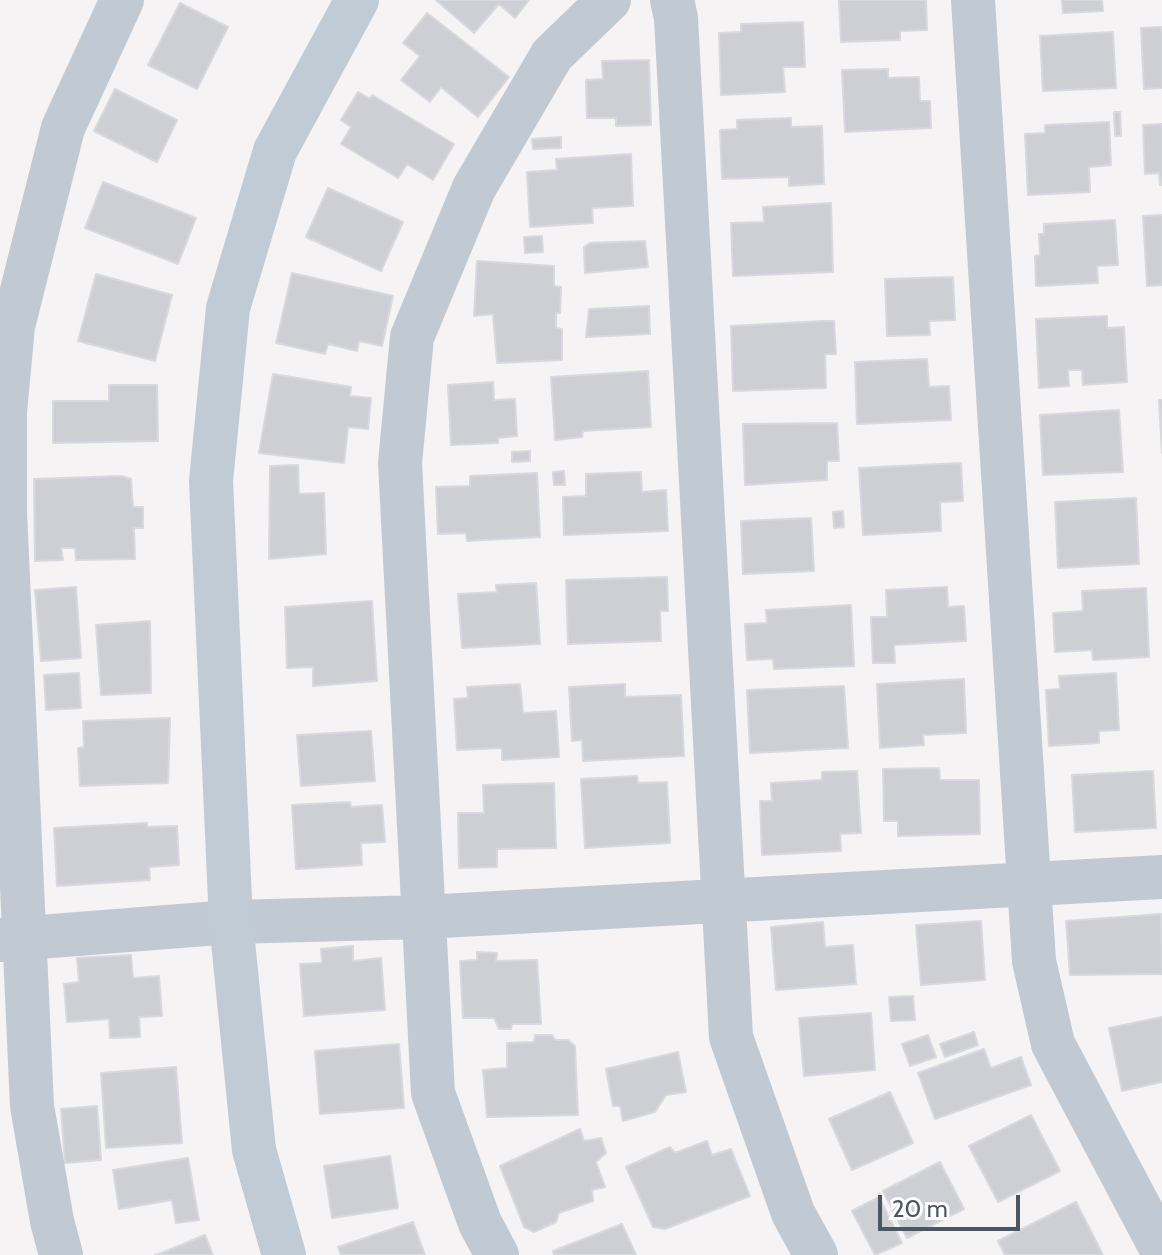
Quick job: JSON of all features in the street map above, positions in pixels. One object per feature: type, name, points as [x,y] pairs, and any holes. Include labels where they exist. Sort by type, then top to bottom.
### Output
[{"type":"street","points":[[61,1255],[32,1106],[12,940],[5,512],[7,368],[13,326],[63,128],[122,0]]},
{"type":"street","points":[[284,1255],[254,1150],[231,922],[211,481],[228,308],[275,151],[357,0]]},
{"type":"street","points":[[497,1255],[480,1223],[433,1093],[400,463],[412,337],[481,174],[552,55],[609,0]]},
{"type":"street","points":[[672,0],[677,34],[731,1037],[793,1213],[816,1255]]},
{"type":"street","points":[[973,0],[1034,961],[1053,1044],[1162,1250]]},
{"type":"street","points":[[12,940],[231,922],[423,917],[1162,877]]},
{"type":"building","points":[[436,0],[529,0],[515,18],[499,4],[474,33]]},
{"type":"building","points":[[839,0],[926,0],[927,30],[900,31],[900,40],[841,42]]},
{"type":"building","points":[[1062,0],[1102,0],[1103,11],[1063,13]]},
{"type":"building","points":[[180,3],[228,27],[197,89],[148,65]]},
{"type":"building","points":[[427,13],[509,77],[478,117],[441,87],[430,102],[401,80],[420,56],[403,43]]},
{"type":"building","points":[[803,22],[805,67],[783,67],[785,92],[721,95],[719,33],[741,32],[741,24]]},
{"type":"building","points":[[1162,27],[1162,88],[1144,89],[1141,28]]},
{"type":"building","points":[[1113,32],[1116,88],[1043,91],[1040,36]]},
{"type":"building","points":[[649,60],[651,125],[616,126],[616,118],[587,118],[586,80],[603,79],[602,61]]},
{"type":"building","points":[[888,69],[888,78],[919,77],[920,101],[930,101],[931,128],[845,132],[842,70]]},
{"type":"building","points":[[115,89],[177,120],[157,162],[94,131]]},
{"type":"building","points":[[358,92],[370,99],[372,95],[454,144],[433,180],[407,164],[398,178],[341,144],[351,127],[341,120]]},
{"type":"building","points":[[1114,112],[1120,112],[1121,136],[1115,136]]},
{"type":"building","points":[[791,118],[791,127],[822,126],[824,184],[789,186],[789,177],[722,179],[720,130],[737,129],[737,120]]},
{"type":"building","points":[[1109,122],[1111,165],[1089,167],[1090,192],[1028,195],[1025,134],[1045,133],[1045,125]]},
{"type":"building","points":[[1162,124],[1160,185],[1159,173],[1145,174],[1143,125]]},
{"type":"building","points":[[561,137],[561,148],[533,149],[532,139]]},
{"type":"building","points":[[631,154],[633,206],[592,208],[593,223],[530,227],[527,172],[557,170],[556,159]]},
{"type":"building","points":[[103,182],[196,218],[178,264],[85,228]]},
{"type":"building","points":[[328,188],[403,222],[381,271],[306,237]]},
{"type":"building","points":[[831,203],[833,272],[733,276],[731,223],[764,222],[763,207]]},
{"type":"building","points":[[1162,215],[1162,285],[1147,286],[1143,216]]},
{"type":"building","points":[[1115,220],[1118,265],[1097,266],[1098,283],[1036,286],[1035,256],[1040,255],[1039,234],[1044,234],[1044,224]]},
{"type":"building","points":[[542,236],[543,252],[525,253],[524,237]]},
{"type":"building","points":[[645,241],[648,267],[585,273],[584,247],[590,243]]},
{"type":"building","points":[[477,261],[554,266],[554,286],[561,287],[556,328],[562,329],[562,360],[497,363],[493,314],[474,316]]},
{"type":"building","points":[[292,273],[393,296],[382,346],[359,341],[357,351],[328,344],[325,354],[276,343]]},
{"type":"building","points":[[96,274],[172,295],[155,361],[78,341]]},
{"type":"building","points":[[953,277],[955,320],[929,321],[930,335],[887,336],[885,279]]},
{"type":"building","points":[[649,306],[650,334],[586,337],[589,309]]},
{"type":"building","points":[[1107,316],[1107,328],[1124,327],[1127,382],[1083,385],[1082,370],[1068,370],[1069,386],[1039,388],[1036,319]]},
{"type":"building","points":[[834,321],[836,354],[825,354],[826,388],[733,391],[731,326]]},
{"type":"building","points":[[927,359],[929,387],[949,386],[951,420],[857,424],[855,362]]},
{"type":"building","points":[[648,371],[651,427],[583,431],[582,437],[555,440],[551,377]]},
{"type":"building","points":[[273,374],[351,387],[350,396],[371,398],[368,429],[348,427],[344,463],[259,453]]},
{"type":"building","points":[[493,382],[494,400],[515,399],[517,436],[498,438],[498,443],[451,445],[448,385]]},
{"type":"building","points":[[109,385],[157,385],[158,441],[53,443],[53,401],[109,401]]},
{"type":"building","points":[[1159,400],[1162,400],[1162,453]]},
{"type":"building","points":[[1119,410],[1123,472],[1043,475],[1040,415]]},
{"type":"building","points":[[837,423],[839,461],[827,461],[827,480],[745,485],[743,424]]},
{"type":"building","points":[[530,451],[530,461],[512,462],[512,452]]},
{"type":"building","points":[[961,463],[963,501],[940,502],[941,531],[863,535],[859,468]]},
{"type":"building","points":[[298,465],[299,494],[324,493],[326,554],[269,559],[270,466]]},
{"type":"building","points":[[564,471],[565,485],[554,485],[553,472]]},
{"type":"building","points":[[641,472],[642,492],[666,490],[668,531],[564,535],[563,497],[586,496],[586,474]]},
{"type":"building","points":[[537,473],[540,537],[467,541],[466,533],[438,534],[436,487],[470,486],[470,476]]},
{"type":"building","points":[[121,476],[131,479],[133,507],[143,507],[143,528],[134,528],[135,559],[76,560],[75,548],[61,548],[63,560],[35,561],[34,479]]},
{"type":"building","points":[[1136,498],[1139,564],[1058,568],[1055,502]]},
{"type":"building","points":[[843,511],[844,527],[834,528],[833,512]]},
{"type":"building","points":[[811,518],[814,571],[743,574],[741,521]]},
{"type":"building","points":[[667,577],[668,611],[660,611],[661,641],[568,644],[566,580]]},
{"type":"building","points":[[536,583],[540,644],[462,648],[458,594],[497,592],[496,585]]},
{"type":"building","points":[[76,587],[81,658],[41,661],[35,590]]},
{"type":"building","points":[[947,587],[948,607],[964,606],[966,641],[894,645],[895,663],[873,663],[871,617],[887,617],[886,590]]},
{"type":"building","points":[[1146,588],[1149,657],[1093,660],[1092,650],[1055,652],[1053,613],[1083,611],[1082,591]]},
{"type":"building","points":[[372,601],[377,681],[313,686],[313,667],[287,668],[285,607]]},
{"type":"building","points":[[851,605],[854,666],[774,669],[773,659],[747,660],[745,624],[767,623],[766,610]]},
{"type":"building","points":[[150,621],[151,693],[101,695],[96,625]]},
{"type":"building","points":[[79,673],[81,708],[46,710],[44,675]]},
{"type":"building","points":[[1116,673],[1119,730],[1099,731],[1099,743],[1049,746],[1046,690],[1060,689],[1059,676]]},
{"type":"building","points":[[964,679],[966,733],[923,735],[924,745],[880,748],[877,684]]},
{"type":"building","points":[[520,684],[523,713],[556,711],[559,757],[502,760],[502,748],[457,750],[454,699],[468,698],[467,687]]},
{"type":"building","points":[[625,684],[625,697],[681,695],[684,756],[583,761],[582,740],[572,741],[569,687]]},
{"type":"building","points":[[844,686],[848,748],[750,753],[747,690]]},
{"type":"building","points":[[170,718],[168,783],[80,786],[78,748],[84,747],[83,721]]},
{"type":"building","points":[[371,731],[375,781],[301,786],[297,735]]},
{"type":"building","points":[[939,768],[940,780],[979,780],[980,834],[898,836],[898,821],[884,821],[883,769]]},
{"type":"building","points":[[857,771],[861,833],[840,834],[841,851],[762,855],[760,801],[772,801],[771,783],[822,780],[822,772]]},
{"type":"building","points":[[1153,771],[1156,828],[1075,832],[1072,775]]},
{"type":"building","points":[[637,776],[638,783],[667,782],[670,843],[585,848],[581,779]]},
{"type":"building","points":[[554,783],[556,848],[497,849],[497,867],[459,868],[458,813],[484,813],[483,785]]},
{"type":"building","points":[[350,802],[351,807],[382,805],[385,842],[361,843],[362,865],[296,869],[292,805]]},
{"type":"building","points":[[147,823],[147,827],[177,826],[179,865],[149,867],[150,880],[57,886],[54,828]]},
{"type":"building","points":[[1161,914],[1162,974],[1070,975],[1066,921]]},
{"type":"building","points":[[981,921],[985,980],[921,985],[916,925]]},
{"type":"building","points":[[823,922],[825,947],[853,945],[856,984],[776,990],[771,927]]},
{"type":"building","points":[[353,946],[353,961],[381,958],[385,1010],[304,1016],[300,964],[322,963],[321,949]]},
{"type":"building","points":[[477,952],[497,953],[496,961],[537,960],[541,1024],[512,1024],[511,1029],[499,1029],[494,1018],[463,1018],[460,961],[477,960]]},
{"type":"building","points":[[131,955],[133,978],[159,976],[162,1016],[139,1017],[140,1037],[110,1038],[109,1019],[67,1022],[64,984],[79,982],[77,958]]},
{"type":"building","points":[[913,996],[915,1020],[891,1021],[889,997]]},
{"type":"building","points":[[871,1013],[875,1070],[804,1076],[799,1018]]},
{"type":"building","points":[[1162,1017],[1162,1082],[1122,1091],[1109,1028]]},
{"type":"building","points":[[974,1032],[978,1045],[945,1057],[940,1044]]},
{"type":"building","points":[[535,1035],[552,1035],[555,1040],[568,1040],[575,1046],[578,1115],[487,1117],[483,1070],[507,1068],[507,1043],[534,1042]]},
{"type":"building","points":[[928,1035],[936,1057],[910,1066],[902,1044]]},
{"type":"building","points":[[399,1044],[404,1108],[320,1114],[315,1051]]},
{"type":"building","points":[[984,1049],[991,1068],[1021,1057],[1031,1085],[935,1119],[918,1073]]},
{"type":"building","points":[[678,1052],[686,1092],[666,1095],[655,1112],[623,1121],[620,1106],[613,1106],[606,1069]]},
{"type":"building","points":[[176,1067],[182,1143],[106,1148],[101,1073]]},
{"type":"building","points":[[890,1092],[913,1143],[852,1170],[829,1119]]},
{"type":"building","points":[[97,1106],[101,1160],[65,1163],[61,1109]]},
{"type":"building","points":[[1031,1115],[1060,1171],[998,1202],[969,1146]]},
{"type":"building","points":[[580,1129],[584,1141],[601,1138],[606,1153],[596,1162],[605,1187],[592,1190],[593,1201],[559,1213],[556,1222],[534,1232],[524,1227],[500,1166]]},
{"type":"building","points":[[707,1141],[712,1155],[731,1149],[750,1196],[665,1229],[653,1227],[626,1167],[670,1147],[675,1153]]},
{"type":"building","points":[[390,1156],[398,1208],[332,1218],[324,1166]]},
{"type":"building","points":[[188,1158],[199,1220],[176,1223],[172,1200],[119,1209],[113,1170]]},
{"type":"building","points":[[940,1162],[964,1209],[907,1238],[883,1191]]},
{"type":"building","points":[[879,1197],[902,1243],[875,1255],[852,1211]]},
{"type":"building","points":[[1076,1202],[1103,1255],[1005,1255],[998,1241]]},
{"type":"building","points":[[413,1222],[425,1255],[341,1255],[338,1247]]},
{"type":"building","points":[[622,1224],[636,1255],[554,1255],[553,1251]]},
{"type":"building","points":[[205,1235],[213,1255],[155,1255],[164,1252]]}]
